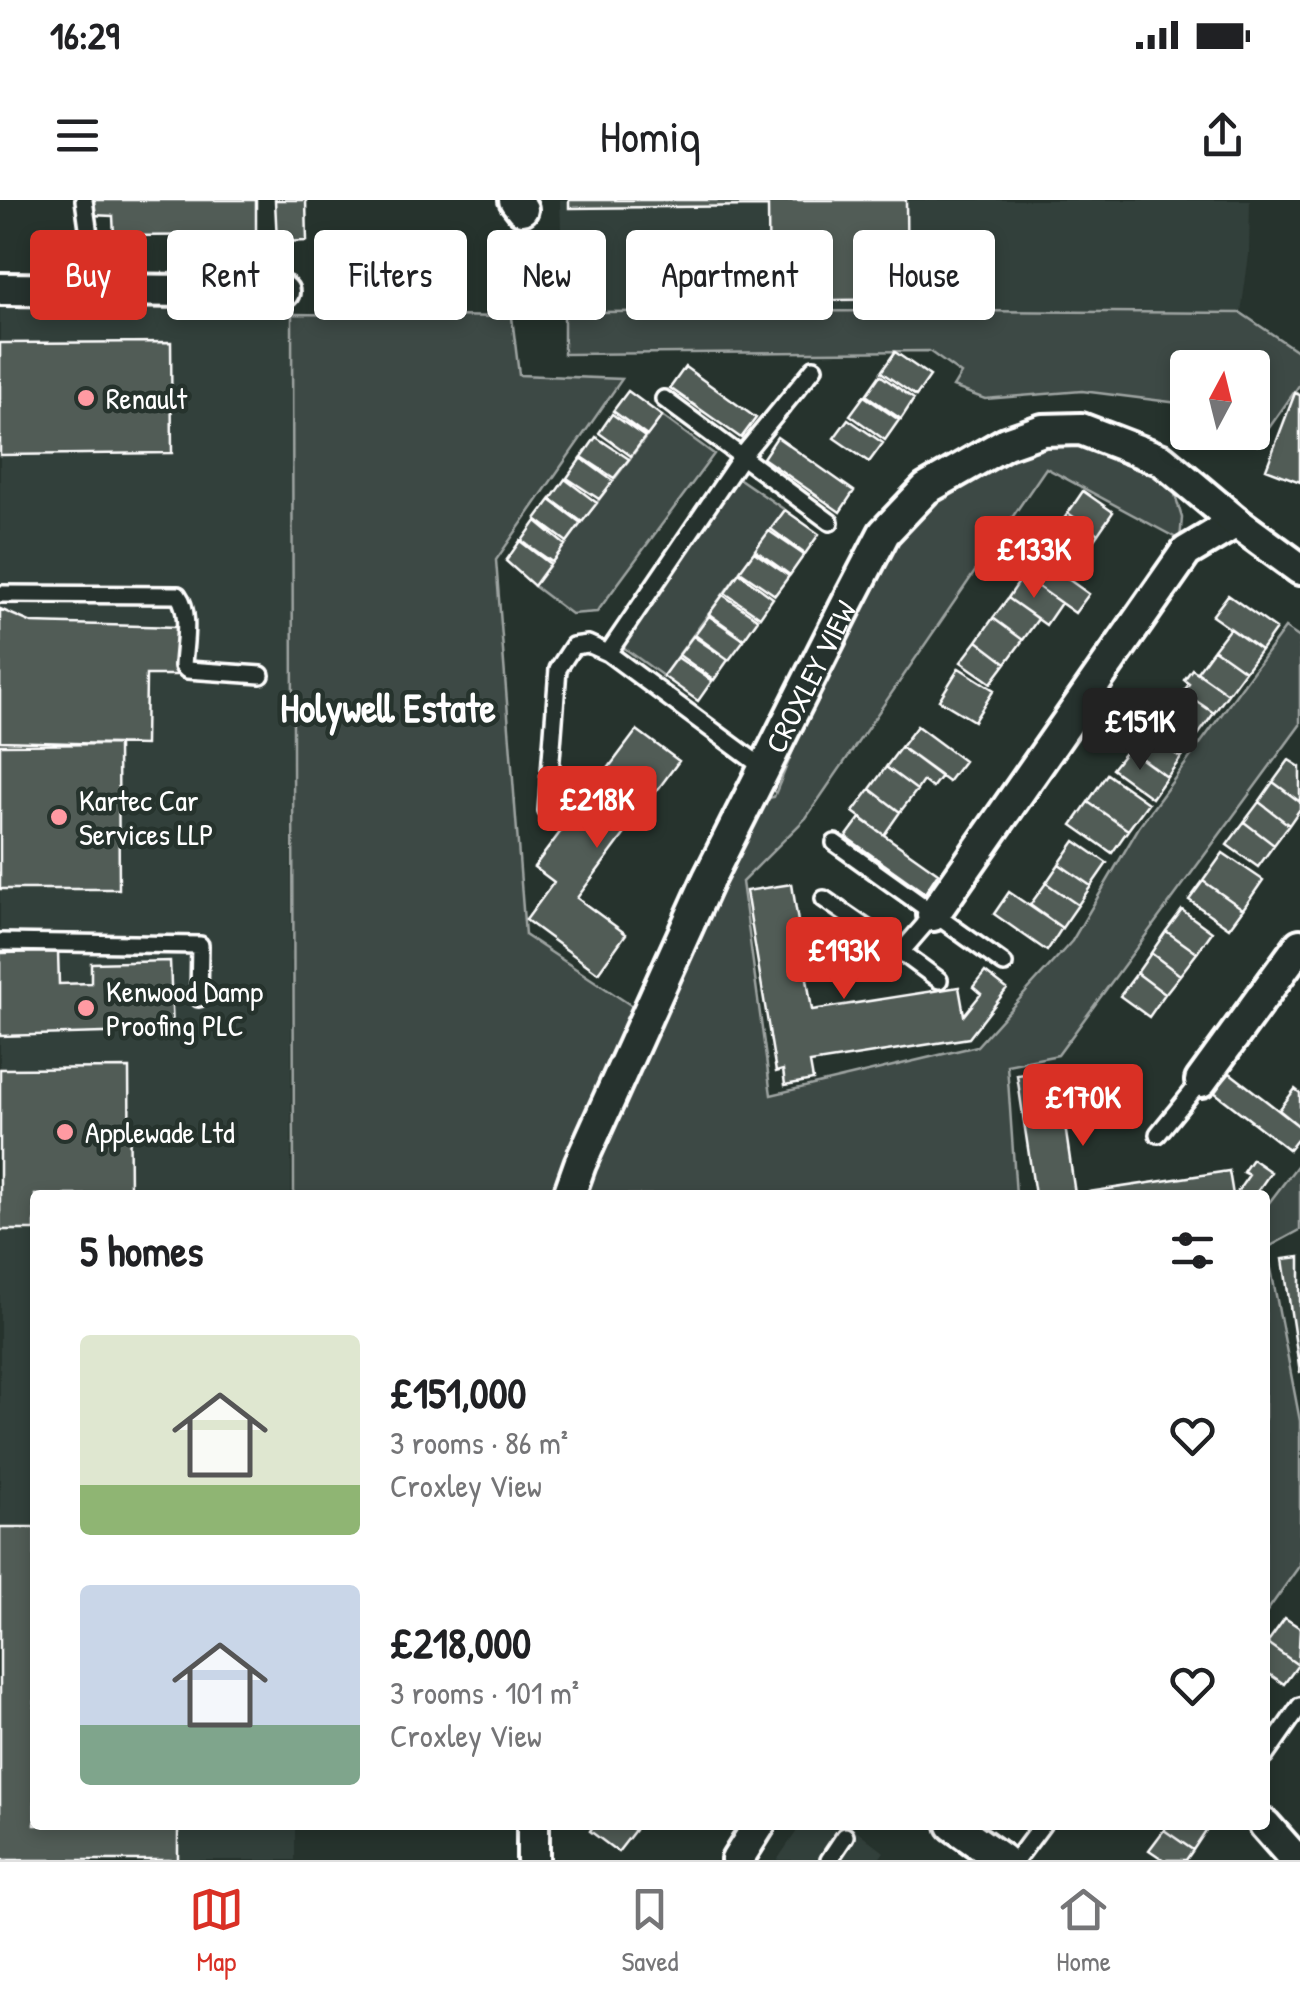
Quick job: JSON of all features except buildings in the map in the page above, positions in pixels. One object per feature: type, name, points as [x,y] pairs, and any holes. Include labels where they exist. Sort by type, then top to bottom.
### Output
[{"type":"street","points":[[0,289],[30,289]]},
{"type":"street","name":"CROXLEY VIEW","points":[[571,1190],[710,878],[764,768],[884,534],[926,489],[1006,444],[1042,430],[1081,430],[1162,460],[1300,569]]},
{"type":"street","points":[[933,916],[1186,552],[1236,522]]},
{"type":"street","points":[[1201,1082],[1300,945]]},
{"type":"street","points":[[532,1830],[533,1860]]},
{"type":"street","points":[[737,1860],[755,1830]]},
{"type":"street","points":[[960,1830],[1002,1860]]},
{"type":"street","points":[[1269,1830],[1296,1860]]},
{"type":"lane","points":[[84,200],[88,230]]},
{"type":"lane","points":[[608,653],[742,456],[814,368]]},
{"type":"lane","points":[[664,399],[830,522]]},
{"type":"lane","points":[[0,594],[178,595],[183,599],[187,670],[260,675]]},
{"type":"lane","points":[[547,811],[558,669],[573,646],[588,644],[608,653],[764,768]]},
{"type":"lane","points":[[836,843],[1004,964]]},
{"type":"lane","points":[[824,898],[938,980]]},
{"type":"lane","points":[[901,952],[933,916]]},
{"type":"lane","points":[[0,942],[200,945],[199,998]]},
{"type":"lane","points":[[1158,1134],[1201,1082]]},
{"type":"lane","points":[[1270,1749],[1300,1706]]},
{"type":"lane","points":[[1016,1860],[1038,1830]]},
{"type":"lane","points":[[829,1860],[845,1836]]},
{"type":"shaded area","points":[[560,200],[1250,200],[1249,255],[1241,313],[995,313],[995,230],[853,230],[853,312],[833,312],[833,230],[626,230],[626,312],[606,312],[606,230],[561,230]]},
{"type":"shaded area","points":[[0,302],[30,303],[30,320],[147,320],[147,308],[167,309],[167,320],[292,320],[291,1190],[30,1190],[30,1830],[295,1830],[295,1860],[0,1860]]},
{"type":"shaded area","points":[[833,311],[853,311],[853,320],[995,320],[995,311],[1241,313],[1300,353],[1300,384],[1270,427],[1270,350],[1170,350],[1170,402],[1082,391],[985,399],[953,387],[961,374],[929,351],[564,354],[564,320],[606,320],[606,312],[626,312],[626,320],[833,320]]},
{"type":"shaded area","points":[[294,314],[314,314],[314,320],[467,320],[467,316],[512,320],[519,375],[622,379],[496,560],[525,935],[635,1008],[729,805],[774,797],[823,677],[899,539],[941,497],[1022,450],[1076,442],[1144,468],[1174,491],[1182,518],[1180,540],[1046,468],[806,818],[742,882],[771,1095],[977,1046],[1072,941],[1139,827],[1285,628],[1300,638],[1300,725],[1058,1055],[1007,1065],[1016,1190],[294,1190]]},
{"type":"shaded area","points":[[662,416],[714,454],[597,612],[571,614],[534,586]]},
{"type":"shaded area","points":[[734,475],[785,510],[663,676],[620,645]]},
{"type":"shaded area","points":[[1300,1162],[1300,1230],[1270,1246],[1270,1201]]},
{"type":"shaded area","points":[[1270,1264],[1300,1421],[1300,1565],[1270,1607]]},
{"type":"shaded area","points":[[798,1830],[856,1830],[884,1852],[878,1860],[777,1860]]},
{"type":"place","name":"Renault","points":[[86,398]]},
{"type":"place","name":"Kartec Car Services LLP","points":[[59,817]]},
{"type":"place","name":"Kenwood Damp Proofing PLC","points":[[86,1008]]},
{"type":"place","name":"Applewade Ltd","points":[[65,1132]]},
{"type":"district","name":"Holywell Estate","points":[[388,707]]}]
